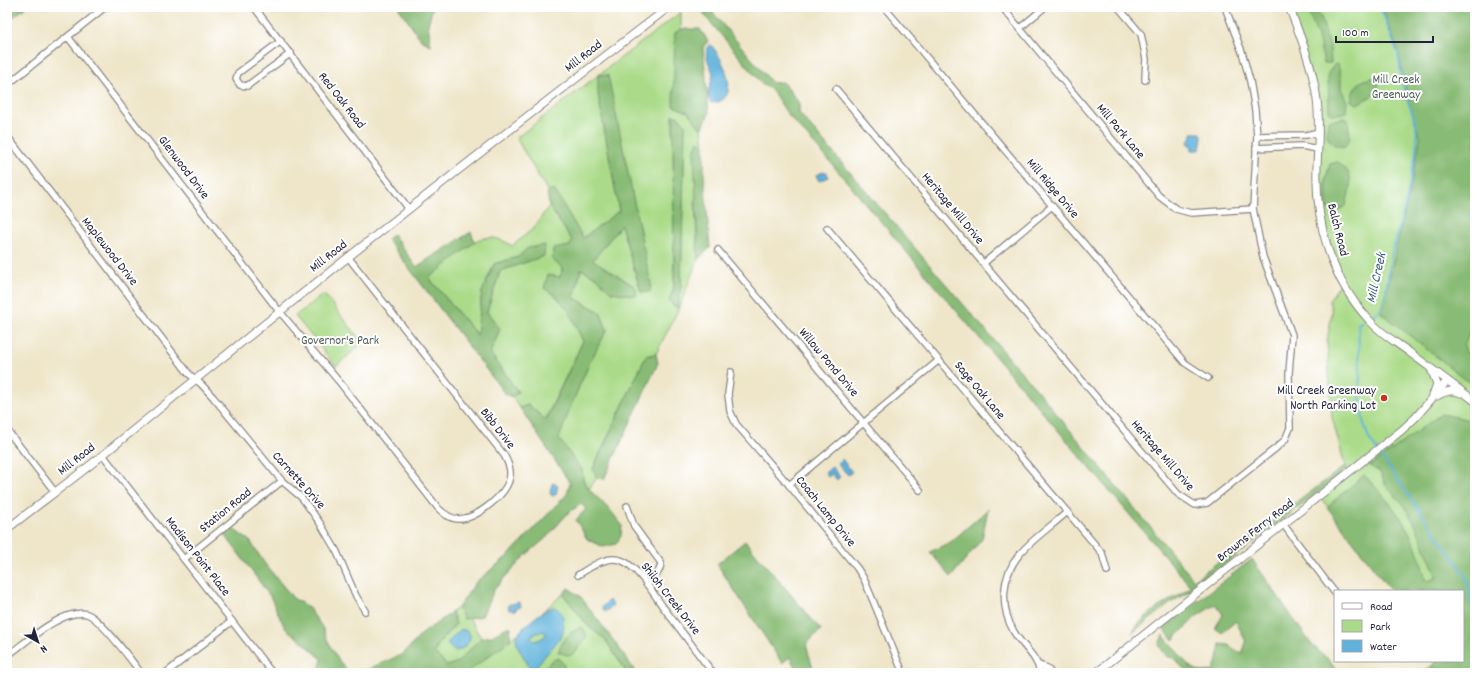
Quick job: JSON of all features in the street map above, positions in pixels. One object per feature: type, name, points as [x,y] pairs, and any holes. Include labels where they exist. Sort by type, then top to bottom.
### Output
[{"type":"street","points":[[7,85],[104,7]]},
{"type":"street","name":"Red Oak Road","points":[[254,7],[409,209]]},
{"type":"street","name":"Mill Road","points":[[7,530],[103,455],[348,257],[669,7]]},
{"type":"street","name":"Mill Ridge Drive","points":[[884,7],[1185,363],[1208,378]]},
{"type":"street","name":"Mill Park Lane","points":[[1002,7],[1159,196],[1176,209],[1191,213],[1253,209]]},
{"type":"street","points":[[1020,28],[1045,7]]},
{"type":"street","points":[[1118,7],[1141,34],[1146,59],[1145,80]]},
{"type":"street","name":"Heritage Mill Drive","points":[[836,89],[1178,494],[1186,501],[1195,505],[1207,503],[1285,440],[1290,428],[1289,373],[1292,335],[1262,257],[1253,209],[1257,136],[1250,81],[1242,52],[1225,7]]},
{"type":"street","name":"Balch Road","points":[[1289,7],[1306,50],[1317,99],[1320,132],[1317,165],[1317,202],[1322,231],[1329,255],[1341,282],[1355,303],[1372,323],[1472,399]]},
{"type":"street","name":"Glenwood Drive","points":[[68,37],[280,312]]},
{"type":"street","points":[[281,41],[238,73],[236,79],[240,85],[247,86],[290,53]]},
{"type":"street","points":[[1257,136],[1306,135],[1320,132]]},
{"type":"street","name":"Maplewood Drive","points":[[7,136],[195,380]]},
{"type":"street","points":[[1256,148],[1302,146],[1318,149]]},
{"type":"street","points":[[984,263],[1052,206]]},
{"type":"street","name":"Sage Oak Lane","points":[[828,228],[1102,553],[1107,571]]},
{"type":"street","name":"Willow Pond Drive","points":[[718,250],[920,490]]},
{"type":"street","name":"Bibb Drive","points":[[280,312],[341,384],[438,508],[447,516],[459,519],[476,515],[501,495],[508,484],[510,475],[509,464],[504,455],[348,257]]},
{"type":"street","points":[[789,484],[939,360]]},
{"type":"street","name":"Browns Ferry Road","points":[[1427,404],[1437,384],[1430,368]]},
{"type":"street","name":"Coach Lamp Drive","points":[[730,372],[728,394],[730,411],[736,424],[789,484],[857,568],[864,579],[903,673]]},
{"type":"street","name":"Carnette Drive","points":[[195,380],[201,384],[213,397],[282,481],[302,498],[320,523],[337,552],[356,596],[365,611]]},
{"type":"street","name":"Browns Ferry Road","points":[[1096,673],[1402,430],[1447,381]]},
{"type":"street","name":"Browns Ferry Road","points":[[1427,404],[1443,392],[1457,391],[1472,399]]},
{"type":"street","points":[[7,430],[55,492]]},
{"type":"street","name":"Madison Point Place","points":[[103,455],[272,673]]},
{"type":"street","name":"Station Road","points":[[184,559],[282,481]]},
{"type":"street","points":[[627,506],[634,526],[661,563],[660,569],[656,575],[646,584]]},
{"type":"street","points":[[1040,673],[1039,665],[1014,632],[1007,618],[1004,603],[1004,587],[1010,569],[1019,555],[1067,512]]},
{"type":"street","points":[[1282,524],[1334,592]]},
{"type":"street","name":"Shiloh Creek Drive","points":[[578,575],[594,564],[604,560],[613,559],[623,561],[631,567],[646,584],[713,673]]},
{"type":"street","points":[[7,656],[58,619],[73,613],[88,614],[100,622],[141,673]]},
{"type":"street","points":[[166,673],[232,621]]},
{"type":"street","points":[[1039,665],[1047,668],[1051,673]]},
{"type":"green space","points":[[7,7],[26,7],[7,22]]},
{"type":"green space","points":[[398,7],[433,7],[428,24],[431,45],[421,40]]},
{"type":"green space","points":[[700,7],[708,7],[772,83],[783,82],[799,103],[799,113],[1036,389],[1194,580],[1345,466],[1347,470],[1192,590],[1175,600],[1132,633],[1137,625],[1151,612],[1191,587],[825,156],[789,116],[771,89],[763,85],[706,17]]},
{"type":"green space","name":"Mill Creek Greenway","points":[[1289,7],[1456,7],[1475,38],[1475,673],[1424,673],[1436,662],[1464,662],[1464,590],[1390,590],[1319,495],[1348,473],[1332,417],[1327,342],[1332,312],[1329,301],[1341,282],[1317,202],[1317,99]]},
{"type":"green space","points":[[1306,7],[1313,7],[1321,17],[1330,47],[1331,63],[1324,63],[1318,37]]},
{"type":"green space","points":[[1382,7],[1475,7],[1475,322],[1464,345],[1466,353],[1474,355],[1475,387],[1381,313],[1412,181],[1420,138],[1407,96],[1398,51]]},
{"type":"green space","points":[[681,12],[681,29],[675,33],[688,112],[702,130],[704,146],[699,141],[695,204],[698,259],[678,310],[656,354],[646,356],[593,468],[597,478],[589,489],[583,480],[582,470],[558,439],[580,384],[607,330],[600,312],[574,298],[581,269],[596,277],[611,292],[634,286],[593,260],[621,225],[641,292],[598,94],[619,211],[583,238],[555,192],[547,190],[516,138]],"holes":[[[673,115],[679,118],[685,125],[681,287],[677,308],[669,301],[674,288]]]},
{"type":"green space","points":[[681,29],[700,29],[708,41],[703,47],[709,113],[702,130],[688,112],[673,106],[675,33]]},
{"type":"green space","points":[[1335,64],[1338,65],[1341,77],[1341,89],[1347,101],[1346,112],[1334,115],[1329,112],[1328,73]]},
{"type":"green space","points":[[598,75],[608,75],[651,285],[650,292],[641,292],[621,225],[593,260],[634,286],[637,295],[611,292],[596,277],[581,269],[574,298],[600,312],[607,330],[580,383],[559,439],[582,470],[583,480],[589,489],[610,510],[622,525],[621,536],[616,544],[603,547],[587,539],[576,520],[586,509],[581,504],[568,513],[546,538],[526,555],[506,576],[494,590],[482,616],[464,619],[458,608],[476,582],[509,555],[567,494],[570,483],[520,408],[528,405],[546,420],[583,341],[569,311],[555,295],[544,288],[548,275],[560,277],[563,268],[552,260],[553,249],[570,246],[572,240],[549,206],[547,190],[555,191],[583,238],[619,211],[598,94]]},
{"type":"green space","points":[[1375,77],[1379,86],[1370,97],[1357,104],[1351,101],[1358,84]]},
{"type":"green space","points":[[673,115],[679,117],[685,124],[681,287],[677,308],[669,301],[674,288]]},
{"type":"green space","points":[[1344,118],[1348,120],[1350,138],[1345,146],[1336,146],[1331,143],[1327,135],[1328,121]]},
{"type":"green space","points":[[698,141],[704,146],[704,175],[710,248],[698,259],[694,152]]},
{"type":"green space","points":[[1338,162],[1348,172],[1351,182],[1346,206],[1335,212],[1326,208],[1326,177],[1330,164]]},
{"type":"green space","points":[[549,206],[572,240],[555,295],[569,311],[583,341],[545,420],[529,405],[520,408],[512,397],[518,392],[490,353],[500,329],[487,312],[500,271],[544,256],[528,248],[518,257],[494,264],[482,292],[477,335],[429,278],[465,249],[485,238],[496,238],[512,246],[534,228]]},
{"type":"green space","points":[[471,232],[475,242],[429,278],[477,335],[482,292],[494,264],[518,257],[528,248],[545,245],[544,256],[500,271],[487,312],[500,329],[490,353],[518,392],[512,397],[505,394],[387,239],[393,234],[416,267]]},
{"type":"green space","name":"Governor's Park","points":[[324,294],[363,343],[336,366],[295,316]]},
{"type":"green space","points":[[656,354],[658,363],[604,479],[597,478],[593,469],[646,356]]},
{"type":"green space","points":[[1441,414],[1475,421],[1475,670],[1471,673],[1424,673],[1436,662],[1464,662],[1464,590],[1390,590],[1327,507],[1364,475],[1387,500],[1404,523],[1417,549],[1426,582],[1437,577],[1415,524],[1404,505],[1386,486],[1380,472],[1370,466]]},
{"type":"green space","points":[[988,509],[982,539],[951,577],[930,552],[952,541]]},
{"type":"green space","points":[[233,529],[250,541],[265,564],[293,598],[308,607],[322,627],[330,646],[340,662],[350,673],[320,673],[319,670],[322,659],[285,628],[270,596],[225,535]]},
{"type":"green space","points":[[745,541],[821,630],[806,644],[814,673],[798,673],[790,657],[782,663],[717,564]]},
{"type":"green space","points":[[1252,559],[1311,644],[1329,660],[1338,673],[1188,673],[1173,658],[1166,656],[1159,645],[1163,635],[1189,666],[1200,672],[1213,671],[1218,658],[1220,644],[1228,645],[1242,654],[1246,642],[1236,621],[1222,633],[1215,628],[1223,615],[1216,604],[1197,616],[1173,640],[1163,628]]},
{"type":"green space","points":[[568,588],[580,596],[636,673],[627,673],[605,639],[589,627],[563,594]]},
{"type":"green space","points":[[563,594],[589,627],[605,639],[627,673],[562,673],[564,665],[553,660],[538,673],[466,673],[517,634],[519,648],[524,658],[532,670],[535,668],[562,636],[549,608],[541,613]],"holes":[[[586,639],[581,643],[576,652],[558,652]]]},
{"type":"green space","points":[[458,608],[464,619],[469,618],[481,638],[458,662],[447,666],[434,653],[441,640],[456,624],[452,612]],"holes":[[[460,630],[468,632],[465,646],[457,651],[448,642]]]},
{"type":"green space","points":[[452,612],[456,624],[441,640],[434,652],[447,666],[458,662],[481,638],[492,636],[507,627],[511,627],[510,640],[466,673],[417,673],[413,668],[404,673],[359,673],[403,654],[422,634]]},
{"type":"green space","points":[[582,627],[586,633],[586,639],[575,652],[570,656],[558,652],[567,636],[573,631]]},
{"type":"green space","points":[[542,631],[548,634],[541,639],[534,641],[531,638],[532,635]]},
{"type":"green space","points":[[559,658],[564,665],[562,673],[538,673],[553,660]]},
{"type":"water","points":[[710,44],[725,68],[729,87],[727,95],[721,101],[711,103],[709,99],[709,91],[713,73],[707,55]]},
{"type":"water","points":[[1192,133],[1201,133],[1202,137],[1200,150],[1192,150],[1192,146],[1189,145],[1188,141],[1192,137]]},
{"type":"water","points":[[827,172],[828,177],[819,181],[816,175]]},
{"type":"water","points":[[842,459],[852,472],[848,475],[837,463]]},
{"type":"water","points":[[832,467],[840,477],[837,480],[832,474],[828,477],[825,473]]},
{"type":"water","points":[[553,483],[558,485],[554,496],[551,495],[550,492]]},
{"type":"water","points":[[609,600],[613,605],[605,612],[602,607]]},
{"type":"water","points":[[520,602],[521,607],[516,608],[516,610],[513,611],[513,609],[509,610],[508,605]]},
{"type":"water","points":[[554,607],[558,609],[562,615],[564,628],[562,636],[533,670],[518,646],[516,639],[517,635],[538,615]],"holes":[[[542,631],[547,634],[541,639],[534,641],[531,638],[532,635]]]},
{"type":"water","points":[[460,630],[469,633],[469,640],[464,648],[454,651],[448,645],[448,642]]},
{"type":"waterway","name":"Mill Creek","points":[[1370,317],[1381,310],[1386,290],[1391,257],[1405,206],[1415,158],[1417,140],[1416,124],[1402,84],[1398,54],[1380,7]]},
{"type":"waterway","name":"Mill Creek","points":[[1366,319],[1358,324],[1360,375],[1359,389],[1363,421],[1369,439],[1466,576],[1473,609],[1475,612]]},
{"type":"place","name":"Mill Creek Greenway North Parking Lot","points":[[1384,398]]}]
